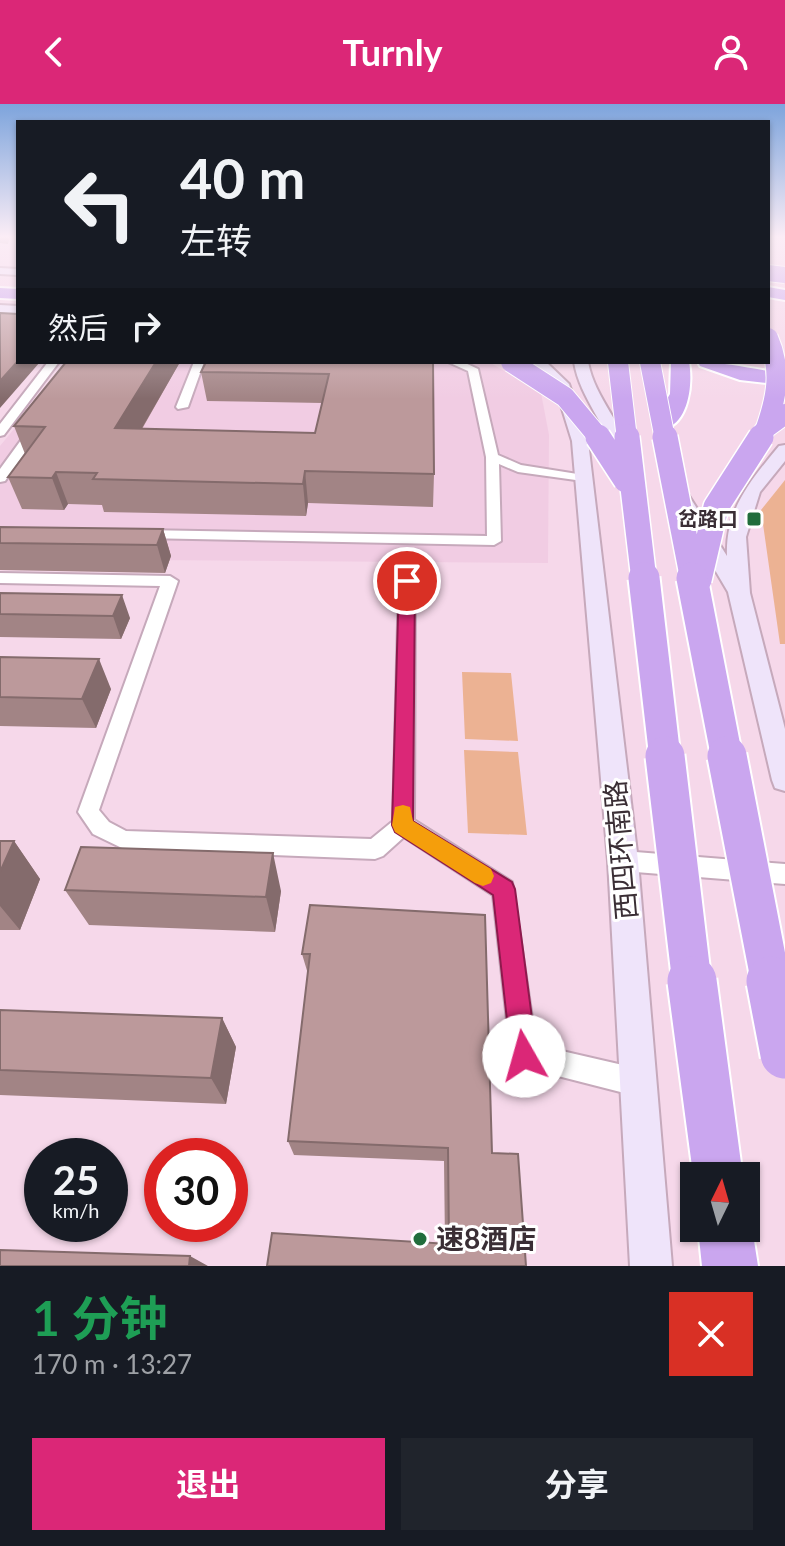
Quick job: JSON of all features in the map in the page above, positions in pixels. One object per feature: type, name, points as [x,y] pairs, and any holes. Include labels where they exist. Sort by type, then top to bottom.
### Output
[{"type":"highway","points":[[696,591],[716,507],[775,421],[783,371],[777,351],[770,342]]},
{"type":"highway","points":[[514,364],[556,388],[590,421],[632,492]]},
{"type":"highway","name":"西四环南路","points":[[618,364],[716,1162]]},
{"type":"highway","points":[[650,364],[785,1052]]},
{"type":"highway","points":[[664,423],[679,399],[684,382],[680,364]]},
{"type":"highway","points":[[712,364],[740,374],[785,379]]},
{"type":"highway","points":[[727,1242],[730,1266]]},
{"type":"main road","name":"西四环南路","points":[[540,364],[562,384],[580,441],[623,861],[651,1266]]},
{"type":"main road","name":"西四环南路","points":[[582,364],[592,392],[623,444],[711,1122]]},
{"type":"main road","points":[[664,423],[785,1052]]},
{"type":"main road","points":[[586,490],[623,444]]},
{"type":"main road","points":[[785,450],[751,491],[736,537],[739,593],[785,780]]},
{"type":"main road","points":[[675,489],[739,593]]},
{"type":"street","points":[[0,432],[52,364]]},
{"type":"street","points":[[182,407],[198,364]]},
{"type":"street","points":[[128,534],[494,541],[492,457],[473,369],[459,364]]},
{"type":"street","points":[[2,473],[40,422]]},
{"type":"street","points":[[492,457],[586,490]]},
{"type":"street","points":[[0,578],[170,581],[88,812],[101,828],[124,840],[375,849],[403,825],[407,581]]},
{"type":"street","points":[[403,825],[504,889],[524,1056],[640,1083]]},
{"type":"street","points":[[623,861],[785,874]]},
{"type":"shaded area","points":[[67,364],[492,364],[541,393],[549,435],[548,563],[0,559],[0,446]]},
{"type":"shaded area","points":[[785,480],[785,644],[780,644],[761,510]]},
{"type":"shaded area","points":[[462,672],[511,673],[518,741],[465,739]]},
{"type":"shaded area","points":[[464,750],[518,752],[527,835],[468,833]]},
{"type":"building","points":[[0,313],[16,314],[16,363],[0,381]]},
{"type":"building","points":[[64,364],[155,364],[115,428],[315,433],[329,374],[201,372],[205,364],[433,364],[434,474],[305,471],[303,484],[93,479],[97,473],[56,472],[52,478],[8,477],[45,427],[14,426]]},
{"type":"building","points":[[0,527],[163,529],[157,545],[0,543]]},
{"type":"building","points":[[0,593],[122,595],[113,616],[0,614]]},
{"type":"building","points":[[0,657],[99,659],[82,699],[0,697]]},
{"type":"building","points":[[0,841],[14,841],[0,872]]},
{"type":"building","points":[[81,847],[273,853],[266,897],[65,890]]},
{"type":"building","points":[[310,905],[485,915],[492,1153],[518,1154],[526,1266],[267,1266],[272,1233],[449,1244],[448,1148],[288,1141],[310,954],[302,954]]},
{"type":"building","points":[[0,1010],[222,1018],[211,1078],[0,1070]]},
{"type":"building","points":[[0,1250],[190,1256],[189,1266],[0,1266]]},
{"type":"slow traffic","points":[[403,814],[403,825],[483,876]]},
{"type":"place","name":"岔路口","points":[[754,519]]},
{"type":"place","name":"速8酒店","points":[[420,1239]]},
{"type":"route","points":[[407,581],[403,825],[504,889],[524,1056]]}]
